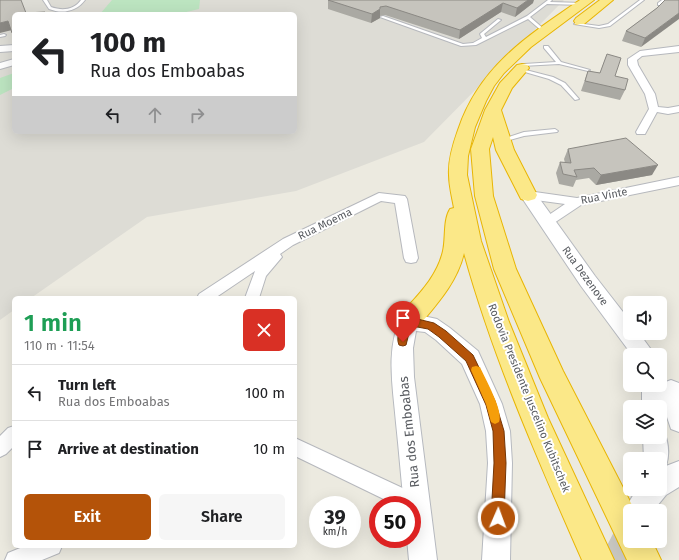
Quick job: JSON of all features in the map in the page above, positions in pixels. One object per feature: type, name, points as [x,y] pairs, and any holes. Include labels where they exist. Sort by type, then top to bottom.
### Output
[{"type":"highway","name":"Rodovia Presidente Juscelino Kubitschek","points":[[598,560],[520,382],[495,316],[464,214],[458,175],[462,142],[478,99],[492,78],[508,60],[545,39],[576,24],[607,0]]},
{"type":"highway","name":"Rodovia Presidente Juscelino Kubitschek","points":[[585,2],[545,39],[505,86],[493,110],[480,149],[484,196],[504,269],[553,378],[623,520]]},
{"type":"highway","points":[[493,110],[505,150],[528,195]]},
{"type":"highway","points":[[409,321],[440,284],[450,265],[456,246],[458,175]]},
{"type":"highway","points":[[638,548],[645,560]]},
{"type":"main road","name":"Rua Dezenove","points":[[528,195],[588,281],[639,348]]},
{"type":"main road","name":"Rua dos Emboabas","points":[[409,321],[404,333],[402,350],[403,377],[416,496]]},
{"type":"main road","points":[[409,321],[430,326],[443,334],[470,358],[491,404],[498,431],[500,463],[496,560]]},
{"type":"main road","points":[[658,400],[668,387]]},
{"type":"main road","points":[[668,387],[679,421]]},
{"type":"main road","points":[[667,481],[676,474],[679,474]]},
{"type":"main road","name":"Rua dos Emboabas","points":[[421,542],[423,560]]},
{"type":"street","points":[[0,49],[12,48]]},
{"type":"street","points":[[641,132],[654,109],[650,94],[633,65],[632,59],[640,54],[679,49]]},
{"type":"street","points":[[0,66],[12,63]]},
{"type":"street","points":[[654,109],[668,111],[679,109]]},
{"type":"street","name":"Rua Vinte","points":[[528,195],[577,202],[679,181]]},
{"type":"street","name":"Rua Moema","points":[[207,296],[288,242],[379,197],[401,199],[411,258]]},
{"type":"street","points":[[547,222],[577,202]]},
{"type":"street","points":[[253,296],[260,274],[288,242]]},
{"type":"street","points":[[0,448],[12,436]]},
{"type":"street","points":[[297,450],[397,496]]},
{"type":"street","points":[[15,560],[47,548]]},
{"type":"lane","points":[[45,0],[50,8],[56,11],[64,11],[79,5],[83,0]]},
{"type":"lane","points":[[382,17],[462,45],[474,44],[528,17],[550,0]]},
{"type":"lane","points":[[576,24],[599,27],[609,25],[642,0]]},
{"type":"lane","points":[[659,4],[664,0]]},
{"type":"lane","points":[[545,3],[585,2]]},
{"type":"lane","points":[[528,17],[545,39],[559,63]]},
{"type":"lane","points":[[485,39],[482,34],[499,20]]},
{"type":"lane","points":[[522,67],[559,63],[588,70]]},
{"type":"lane","points":[[522,67],[563,84],[577,99]]},
{"type":"lane","points":[[502,140],[524,134],[555,131]]},
{"type":"shaded area","points":[[0,0],[564,0],[424,142],[296,191],[147,217],[34,296],[12,296],[12,311],[0,320]]},
{"type":"green space","points":[[112,0],[200,0],[199,9],[186,12],[102,12]]},
{"type":"green space","points":[[12,74],[12,89],[0,95],[0,78]]},
{"type":"building","points":[[0,0],[21,0],[26,12],[12,12],[12,33],[8,21],[0,23]]},
{"type":"building","points":[[328,0],[528,0],[517,8],[503,3],[460,30],[386,6],[380,7],[380,9],[372,14]]},
{"type":"building","points":[[665,0],[679,0],[679,13],[645,38],[626,31],[657,8]]},
{"type":"building","points":[[607,54],[621,58],[615,76],[628,79],[625,90],[585,81],[588,71],[600,73]]},
{"type":"building","points":[[626,138],[658,165],[601,175],[594,168],[574,170],[577,177],[563,174],[560,162],[571,163],[568,149]]},
{"type":"tunnel","points":[[613,560],[623,541]]},
{"type":"slow traffic","points":[[476,370],[491,404],[495,419]]},
{"type":"route","points":[[403,342],[404,333],[409,321],[430,326],[443,334],[470,358],[491,404],[498,431],[500,463],[498,518]]}]
